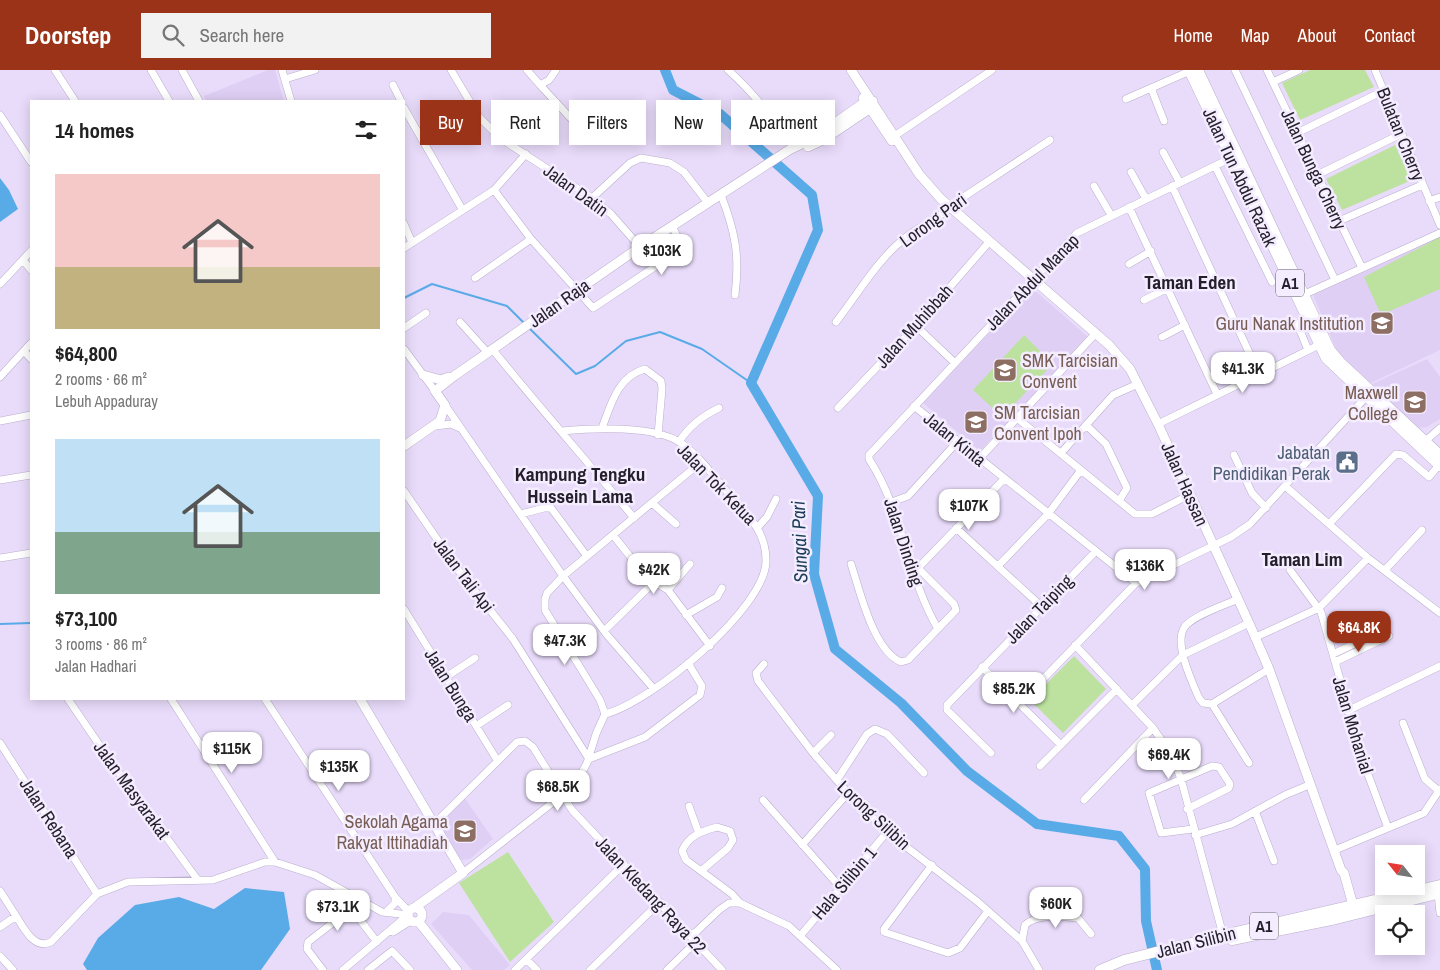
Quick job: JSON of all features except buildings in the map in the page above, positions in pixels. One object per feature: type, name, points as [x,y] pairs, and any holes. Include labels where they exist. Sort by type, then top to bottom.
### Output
[{"type":"main road","name":"Jalan Tun Abdul Razak","points":[[1192,70],[1221,119],[1330,350],[1386,405],[1440,466]]},
{"type":"main road","name":"Jalan Tun Abdul Razak","points":[[1192,70],[1231,158],[1330,363],[1366,397],[1422,444],[1440,455]]},
{"type":"main road","points":[[1221,119],[1232,147],[1231,158],[1238,161],[1246,173]]},
{"type":"main road","points":[[1344,365],[1364,387],[1366,397],[1372,397],[1386,405]]},
{"type":"main road","name":"Jalan Silibin","points":[[1175,950],[1336,919],[1439,890]]},
{"type":"main road","name":"Jalan Silibin","points":[[1100,970],[1223,936],[1350,906],[1439,890]]},
{"type":"main road","points":[[1336,919],[1351,912],[1350,906]]},
{"type":"main road","name":"Jalan Silibin","points":[[1115,970],[1127,962]]},
{"type":"street","points":[[55,70],[73,100]]},
{"type":"street","points":[[151,70],[168,100]]},
{"type":"street","points":[[182,70],[198,100]]},
{"type":"street","points":[[282,70],[291,100]]},
{"type":"street","points":[[285,79],[315,70]]},
{"type":"street","name":"Jalan Datin","points":[[452,70],[479,117],[500,138],[592,198],[611,214],[640,247]]},
{"type":"street","points":[[527,70],[569,116]]},
{"type":"street","points":[[540,85],[549,80],[556,70]]},
{"type":"street","points":[[728,70],[746,85],[794,148]]},
{"type":"street","points":[[845,70],[869,104]]},
{"type":"street","points":[[851,70],[869,104]]},
{"type":"street","points":[[893,138],[992,70]]},
{"type":"street","points":[[1126,99],[1192,70]]},
{"type":"street","points":[[1235,70],[1335,280]]},
{"type":"street","name":"Jalan Bunga Cherry","points":[[1267,70],[1362,268]]},
{"type":"street","points":[[1272,82],[1300,70]]},
{"type":"street","name":"Bulatan Cherry","points":[[1375,70],[1440,225]]},
{"type":"street","points":[[393,85],[400,100]]},
{"type":"street","points":[[1151,88],[1164,121]]},
{"type":"street","points":[[1298,133],[1383,91]]},
{"type":"street","name":"Jalan Raja","points":[[435,392],[454,376],[640,247],[794,148],[869,104]]},
{"type":"street","name":"Jalan Raja","points":[[786,154],[823,140],[869,104]]},
{"type":"street","name":"Jalan Hassan","points":[[869,104],[919,174],[952,210],[1034,278],[1120,355],[1138,384],[1269,669],[1309,785],[1335,850],[1350,906]]},
{"type":"street","points":[[405,109],[462,209]]},
{"type":"street","points":[[0,114],[30,160]]},
{"type":"street","points":[[1317,175],[1401,134]]},
{"type":"street","name":"Lorong Pari","points":[[836,322],[883,259],[905,238],[941,212],[952,210],[962,198],[1050,140]]},
{"type":"street","points":[[1162,152],[1180,182]]},
{"type":"street","points":[[405,247],[494,190],[526,154]]},
{"type":"street","points":[[592,198],[630,164],[641,158],[670,163],[684,172],[708,203]]},
{"type":"street","name":"Jalan Abdul Manap","points":[[869,456],[1077,233],[1231,158]]},
{"type":"street","points":[[1215,166],[1272,282]]},
{"type":"street","points":[[1131,172],[1146,199]]},
{"type":"street","points":[[1339,221],[1422,185]]},
{"type":"street","points":[[1094,186],[1111,215]]},
{"type":"street","points":[[1172,186],[1259,374]]},
{"type":"street","points":[[494,190],[531,239],[593,308],[683,248],[672,226]]},
{"type":"street","points":[[721,195],[732,223],[738,253],[736,295]]},
{"type":"street","points":[[1429,201],[1440,197]]},
{"type":"street","points":[[1129,207],[1217,394]]},
{"type":"street","points":[[405,226],[412,242]]},
{"type":"street","points":[[1305,294],[1440,233]]},
{"type":"street","points":[[475,278],[531,239]]},
{"type":"street","name":"Jalan Muhibbah","points":[[838,408],[916,326],[989,242]]},
{"type":"street","points":[[1129,264],[1151,251]]},
{"type":"street","points":[[0,284],[30,252]]},
{"type":"street","points":[[23,260],[30,269]]},
{"type":"street","points":[[1144,300],[1168,288]]},
{"type":"street","points":[[405,327],[426,312]]},
{"type":"street","points":[[460,322],[491,351],[543,412],[562,430],[634,518]]},
{"type":"street","points":[[1297,323],[1308,350]]},
{"type":"street","points":[[1162,337],[1185,325]]},
{"type":"street","points":[[916,326],[955,362]]},
{"type":"street","points":[[979,459],[1096,333]]},
{"type":"street","points":[[0,377],[30,344]]},
{"type":"street","points":[[1158,424],[1320,345]]},
{"type":"street","points":[[405,350],[563,576],[604,631],[654,689]]},
{"type":"street","points":[[24,351],[30,358]]},
{"type":"street","points":[[602,428],[620,384],[634,372],[645,369],[661,381],[658,435]]},
{"type":"street","points":[[423,375],[441,380],[454,376]]},
{"type":"street","points":[[405,445],[436,426],[443,416],[444,404],[442,397],[444,384]]},
{"type":"street","points":[[1061,453],[1113,395],[1138,384]]},
{"type":"street","points":[[1019,704],[1136,583],[1231,537],[1250,524],[1366,397]]},
{"type":"street","name":"Jalan Kinta","points":[[914,406],[1136,583]]},
{"type":"street","points":[[679,442],[705,415],[719,408]]},
{"type":"street","points":[[0,420],[30,414]]},
{"type":"street","points":[[1017,418],[1135,514],[1152,514],[1189,495]]},
{"type":"street","points":[[436,426],[452,424],[462,430]]},
{"type":"street","points":[[1086,425],[1106,444],[1127,488],[1119,501]]},
{"type":"street","name":"Jalan Tok Ketua","points":[[562,430],[602,428],[658,435],[679,442],[758,527],[766,559],[763,581],[752,598],[710,646],[654,689],[624,708],[605,714]]},
{"type":"street","points":[[1422,444],[1440,428]]},
{"type":"street","points":[[892,502],[908,496],[958,441]]},
{"type":"street","points":[[1328,524],[1396,454],[1403,455],[1429,477],[1440,466]]},
{"type":"street","points":[[1234,455],[1252,493],[1266,508]]},
{"type":"street","name":"Jalan Dinding","points":[[869,456],[892,502],[915,569],[924,605],[938,630]]},
{"type":"street","points":[[343,970],[387,933],[414,915],[441,889],[574,785],[589,759],[596,734],[605,714],[600,700],[545,610],[544,605],[547,593],[586,555],[700,463]]},
{"type":"street","points":[[998,566],[1048,514],[1081,470]]},
{"type":"street","points":[[0,480],[30,475]]},
{"type":"street","points":[[851,564],[867,612],[884,648],[897,660],[905,662],[954,614],[956,607],[915,569],[1004,479]]},
{"type":"street","points":[[1285,486],[1368,558],[1440,614]]},
{"type":"street","name":"Jalan Tali Api","points":[[405,492],[459,571],[512,639],[589,759]]},
{"type":"street","points":[[758,527],[767,517],[776,499]]},
{"type":"street","points":[[652,503],[676,524]]},
{"type":"street","points":[[521,514],[544,508],[552,508],[586,555]]},
{"type":"street","points":[[956,528],[1041,606]]},
{"type":"street","points":[[1385,570],[1422,530]]},
{"type":"street","points":[[613,535],[652,584]]},
{"type":"street","points":[[0,558],[30,552]]},
{"type":"street","name":"Jalan Taiping","points":[[991,753],[946,708],[1041,606],[1095,552]]},
{"type":"street","points":[[1256,638],[1319,608],[1368,558]]},
{"type":"street","points":[[668,590],[690,564]]},
{"type":"street","name":"Jalan Mohanial","points":[[1290,570],[1319,608],[1362,761],[1388,828]]},
{"type":"street","points":[[604,631],[652,584],[658,584],[668,590],[710,646]]},
{"type":"street","points":[[686,615],[716,597],[722,588]]},
{"type":"street","points":[[1238,599],[1197,618],[1185,626],[1180,637],[1184,655],[1199,698],[1203,703],[1212,704],[1269,669]]},
{"type":"street","name":"Jalan Bunga","points":[[405,611],[497,760]]},
{"type":"street","points":[[1132,705],[1184,655],[1249,622]]},
{"type":"street","points":[[1334,658],[1377,633]]},
{"type":"street","points":[[1334,658],[1389,636]]},
{"type":"street","points":[[1076,645],[1153,728],[1171,754],[1181,779],[1187,808],[1210,880],[1223,936]]},
{"type":"street","points":[[446,677],[475,658]]},
{"type":"street","points":[[589,759],[644,737],[700,695],[702,686],[688,663]]},
{"type":"street","name":"Lorong Silibin","points":[[764,664],[756,673],[756,678],[813,753],[848,793],[887,832],[932,865],[1022,941],[1039,970]]},
{"type":"street","points":[[1347,711],[1440,666]]},
{"type":"street","points":[[982,668],[1061,745]]},
{"type":"street","points":[[1040,766],[1118,689]]},
{"type":"street","name":"Jalan Masyarakat","points":[[69,700],[111,762],[197,879]]},
{"type":"street","points":[[172,700],[275,862]]},
{"type":"street","points":[[266,700],[395,897],[414,915],[433,942],[458,970]]},
{"type":"street","points":[[361,700],[463,873]]},
{"type":"street","points":[[1212,704],[1249,762]]},
{"type":"street","points":[[476,726],[508,706]]},
{"type":"street","points":[[1335,850],[1424,814],[1439,790],[1425,779],[1403,722]]},
{"type":"street","points":[[1084,800],[1153,728]]},
{"type":"street","points":[[837,780],[867,734],[875,729],[887,734],[924,773]]},
{"type":"street","points":[[813,753],[831,735]]},
{"type":"street","points":[[433,825],[517,742],[525,741],[533,747],[562,796]]},
{"type":"street","name":"Jalan Rebana","points":[[0,743],[97,894]]},
{"type":"street","points":[[1187,808],[1228,790],[1230,784],[1216,766],[1150,792],[1148,798],[1161,833],[1194,832],[1232,824],[1284,795],[1309,785]]},
{"type":"street","points":[[802,845],[848,793]]},
{"type":"street","name":"Jalan Kledang Raya 22","points":[[562,796],[590,829],[722,970]]},
{"type":"street","points":[[763,800],[840,887]]},
{"type":"street","points":[[689,806],[698,832]]},
{"type":"street","points":[[1255,811],[1274,861]]},
{"type":"street","points":[[701,871],[728,848],[733,840],[730,831],[721,827],[698,832],[684,846],[682,851],[686,860],[740,903],[789,926],[837,970]]},
{"type":"street","name":"Hala Silibin 1","points":[[801,935],[887,832]]},
{"type":"street","points":[[0,891],[32,938],[41,944],[51,942],[97,894],[128,882],[224,878],[254,864],[275,862],[315,874],[376,910],[414,915]]},
{"type":"street","points":[[515,970],[624,864]]},
{"type":"street","points":[[932,865],[884,929],[884,932],[948,953],[960,948],[988,911]]},
{"type":"street","points":[[1439,890],[1440,912]]},
{"type":"street","points":[[388,912],[395,904],[395,897]]},
{"type":"street","points":[[590,970],[660,902]]},
{"type":"street","points":[[689,934],[696,932],[729,903],[740,903]]},
{"type":"street","points":[[323,970],[307,949],[308,942],[348,911],[354,912],[376,942]]},
{"type":"street","points":[[387,933],[391,922],[388,912]]},
{"type":"street","points":[[0,927],[16,916]]},
{"type":"street","points":[[1022,941],[1025,925],[1038,919],[1078,918],[1091,934]]},
{"type":"street","points":[[667,970],[696,942]]},
{"type":"street","points":[[368,970],[392,951],[410,970]]},
{"type":"street","points":[[0,957],[13,970]]},
{"type":"street","points":[[527,960],[537,970]]},
{"type":"shaded area","points":[[268,70],[275,70],[284,100],[206,100],[204,96]]},
{"type":"shaded area","name":"Guru Nanak Institution","points":[[1440,237],[1440,350],[1371,383],[1338,353],[1313,295]]},
{"type":"shaded area","name":"SMK Tarcisian Convent","points":[[1032,288],[1088,337],[980,451],[923,403]]},
{"type":"shaded area","name":"Maxwell College","points":[[1427,359],[1440,377],[1440,419],[1427,427],[1418,428],[1372,384]]},
{"type":"shaded area","name":"Sekolah Agama Rakyat Ittihadiah","points":[[464,797],[493,839],[470,859],[461,860],[437,823]]},
{"type":"shaded area","points":[[443,912],[469,915],[510,965],[504,970],[472,970],[431,924]]},
{"type":"green space","points":[[1310,70],[1365,70],[1374,87],[1300,120],[1282,83]]},
{"type":"green space","points":[[1395,145],[1412,180],[1342,210],[1326,179]]},
{"type":"green space","points":[[1440,237],[1440,289],[1381,315],[1364,277]]},
{"type":"green space","points":[[1024,335],[1053,364],[1002,417],[973,390]]},
{"type":"green space","points":[[1074,656],[1106,689],[1063,733],[1030,700]]},
{"type":"green space","points":[[508,852],[554,922],[510,962],[459,883]]},
{"type":"water","points":[[0,178],[9,190],[18,209],[0,222]]},
{"type":"water","points":[[245,888],[284,892],[290,929],[261,970],[87,970],[83,964],[98,938],[135,905],[179,897],[214,909]]},
{"type":"waterway","name":"Sungai Pari","points":[[665,70],[673,90],[720,114],[812,195],[818,230],[751,383],[818,496],[814,574],[835,649],[901,703],[967,771],[1037,824],[1119,836],[1145,869],[1146,921],[1157,970]]},
{"type":"waterway","points":[[405,298],[432,284],[507,306],[525,324]]},
{"type":"waterway","points":[[528,327],[576,374],[595,366],[626,341],[660,332],[702,349],[751,383]]},
{"type":"waterway","points":[[0,624],[30,623]]},
{"type":"place","name":"Guru Nanak Institution","points":[[1382,323]]},
{"type":"place","name":"SMK Tarcisian Convent","points":[[1005,370]]},
{"type":"place","name":"Maxwell College","points":[[1415,402]]},
{"type":"place","name":"SM Tarcisian Convent Ipoh","points":[[976,422]]},
{"type":"place","name":"Jabatan Pendidikan Perak","points":[[1347,462]]},
{"type":"place","name":"Sekolah Agama Rakyat Ittihadiah","points":[[465,831]]},
{"type":"district","name":"Taman Eden","points":[[1190,282]]},
{"type":"district","name":"Kampung Tengku Hussein Lama","points":[[580,485]]},
{"type":"district","name":"Taman Lim","points":[[1302,559]]}]
